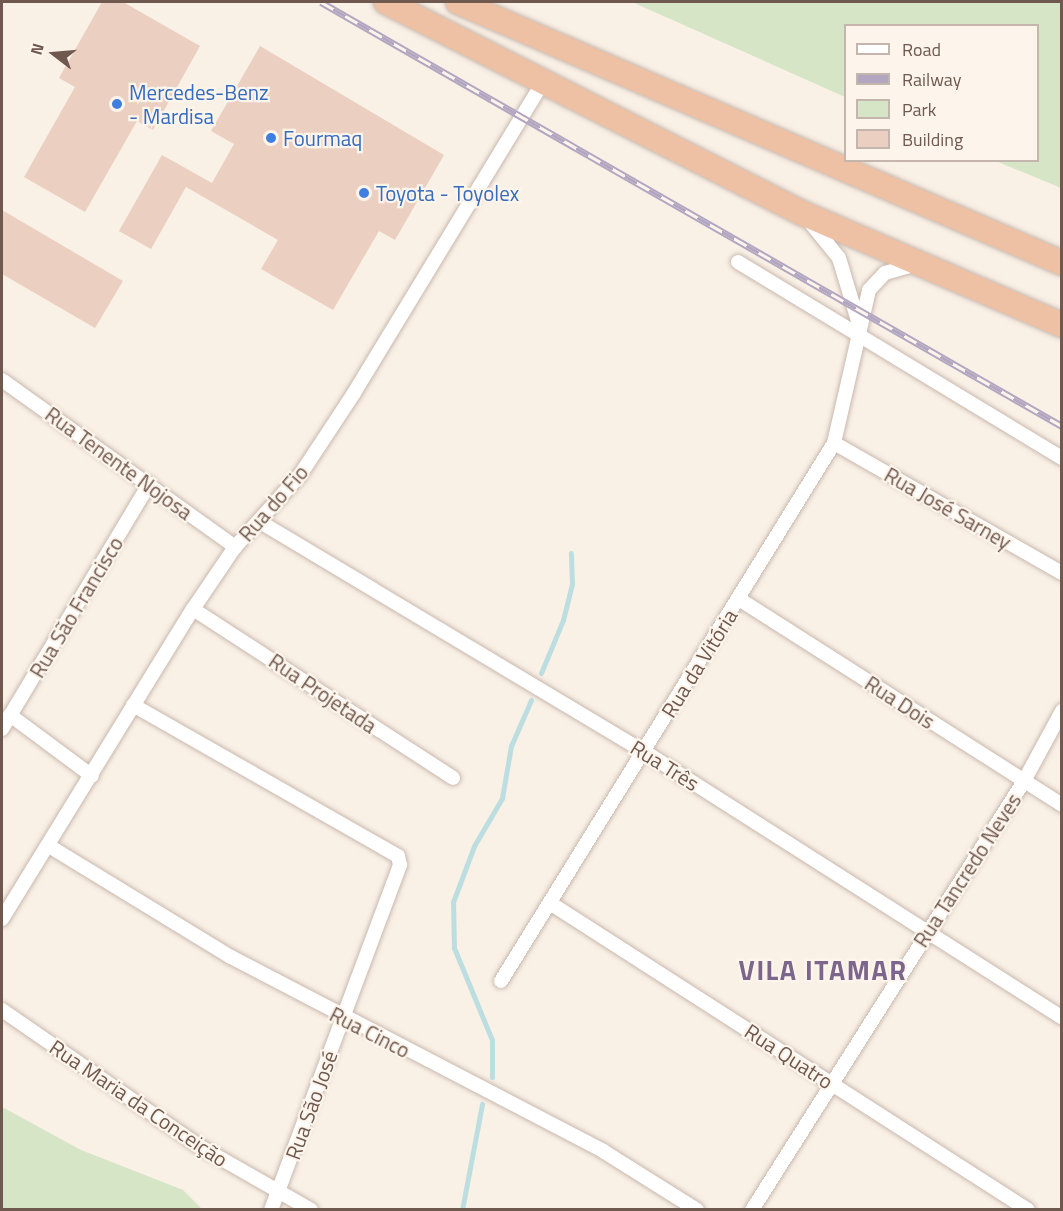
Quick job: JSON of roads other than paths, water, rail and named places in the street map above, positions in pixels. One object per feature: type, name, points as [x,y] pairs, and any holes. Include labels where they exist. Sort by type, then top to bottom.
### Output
[{"type":"highway","points":[[386,2],[542,84],[802,213],[1062,325]]},
{"type":"highway","points":[[458,2],[1062,263]]},
{"type":"street","name":"Rua do Fio","points":[[2,919],[50,846],[132,705],[193,609],[235,547],[262,523],[354,393],[542,84]]},
{"type":"street","name":"Rua da Vitória","points":[[802,213],[839,258],[858,331]]},
{"type":"street","points":[[738,262],[858,331],[1062,458]]},
{"type":"street","name":"Rua da Vitória","points":[[501,981],[645,752],[834,443],[848,398],[858,331],[874,281],[916,264]]},
{"type":"street","name":"Rua Tenente Nojosa","points":[[2,383],[149,484],[235,547]]},
{"type":"street","name":"Rua José Sarney","points":[[834,443],[1062,573]]},
{"type":"street","name":"Rua São Francisco","points":[[2,729],[149,484]]},
{"type":"street","name":"Rua Três","points":[[262,523],[645,752],[1062,1018]]},
{"type":"street","name":"Rua Dois","points":[[739,599],[1062,805]]},
{"type":"street","name":"Rua Projetada","points":[[193,609],[453,778]]},
{"type":"street","name":"Rua São José","points":[[132,705],[391,847],[400,865],[272,1209]]},
{"type":"street","name":"Rua Tancredo Neves","points":[[752,1209],[1024,781],[1062,711]]},
{"type":"street","points":[[10,715],[92,776]]},
{"type":"street","name":"Rua Cinco","points":[[50,846],[342,1019],[603,1152],[697,1209]]},
{"type":"street","name":"Rua Quatro","points":[[550,903],[1028,1209]]},
{"type":"street","name":"Rua Maria da Conceição","points":[[2,1010],[200,1146],[311,1209]]},
{"type":"waterway","points":[[541,673],[563,620],[572,584],[571,553]]},
{"type":"waterway","points":[[492,1077],[492,1040],[454,948],[453,902],[474,846],[502,798],[511,746],[531,700]]},
{"type":"waterway","points":[[462,1210],[482,1104]]},
{"type":"railway","points":[[321,2],[1062,426]]},
{"type":"place","name":"Mercedes-Benz - Mardisa","points":[[117,104]]},
{"type":"place","name":"Fourmaq","points":[[271,138]]},
{"type":"place","name":"Toyota - Toyolex","points":[[364,193]]},
{"type":"district","name":"VILA ITAMAR","points":[[823,970]]}]
